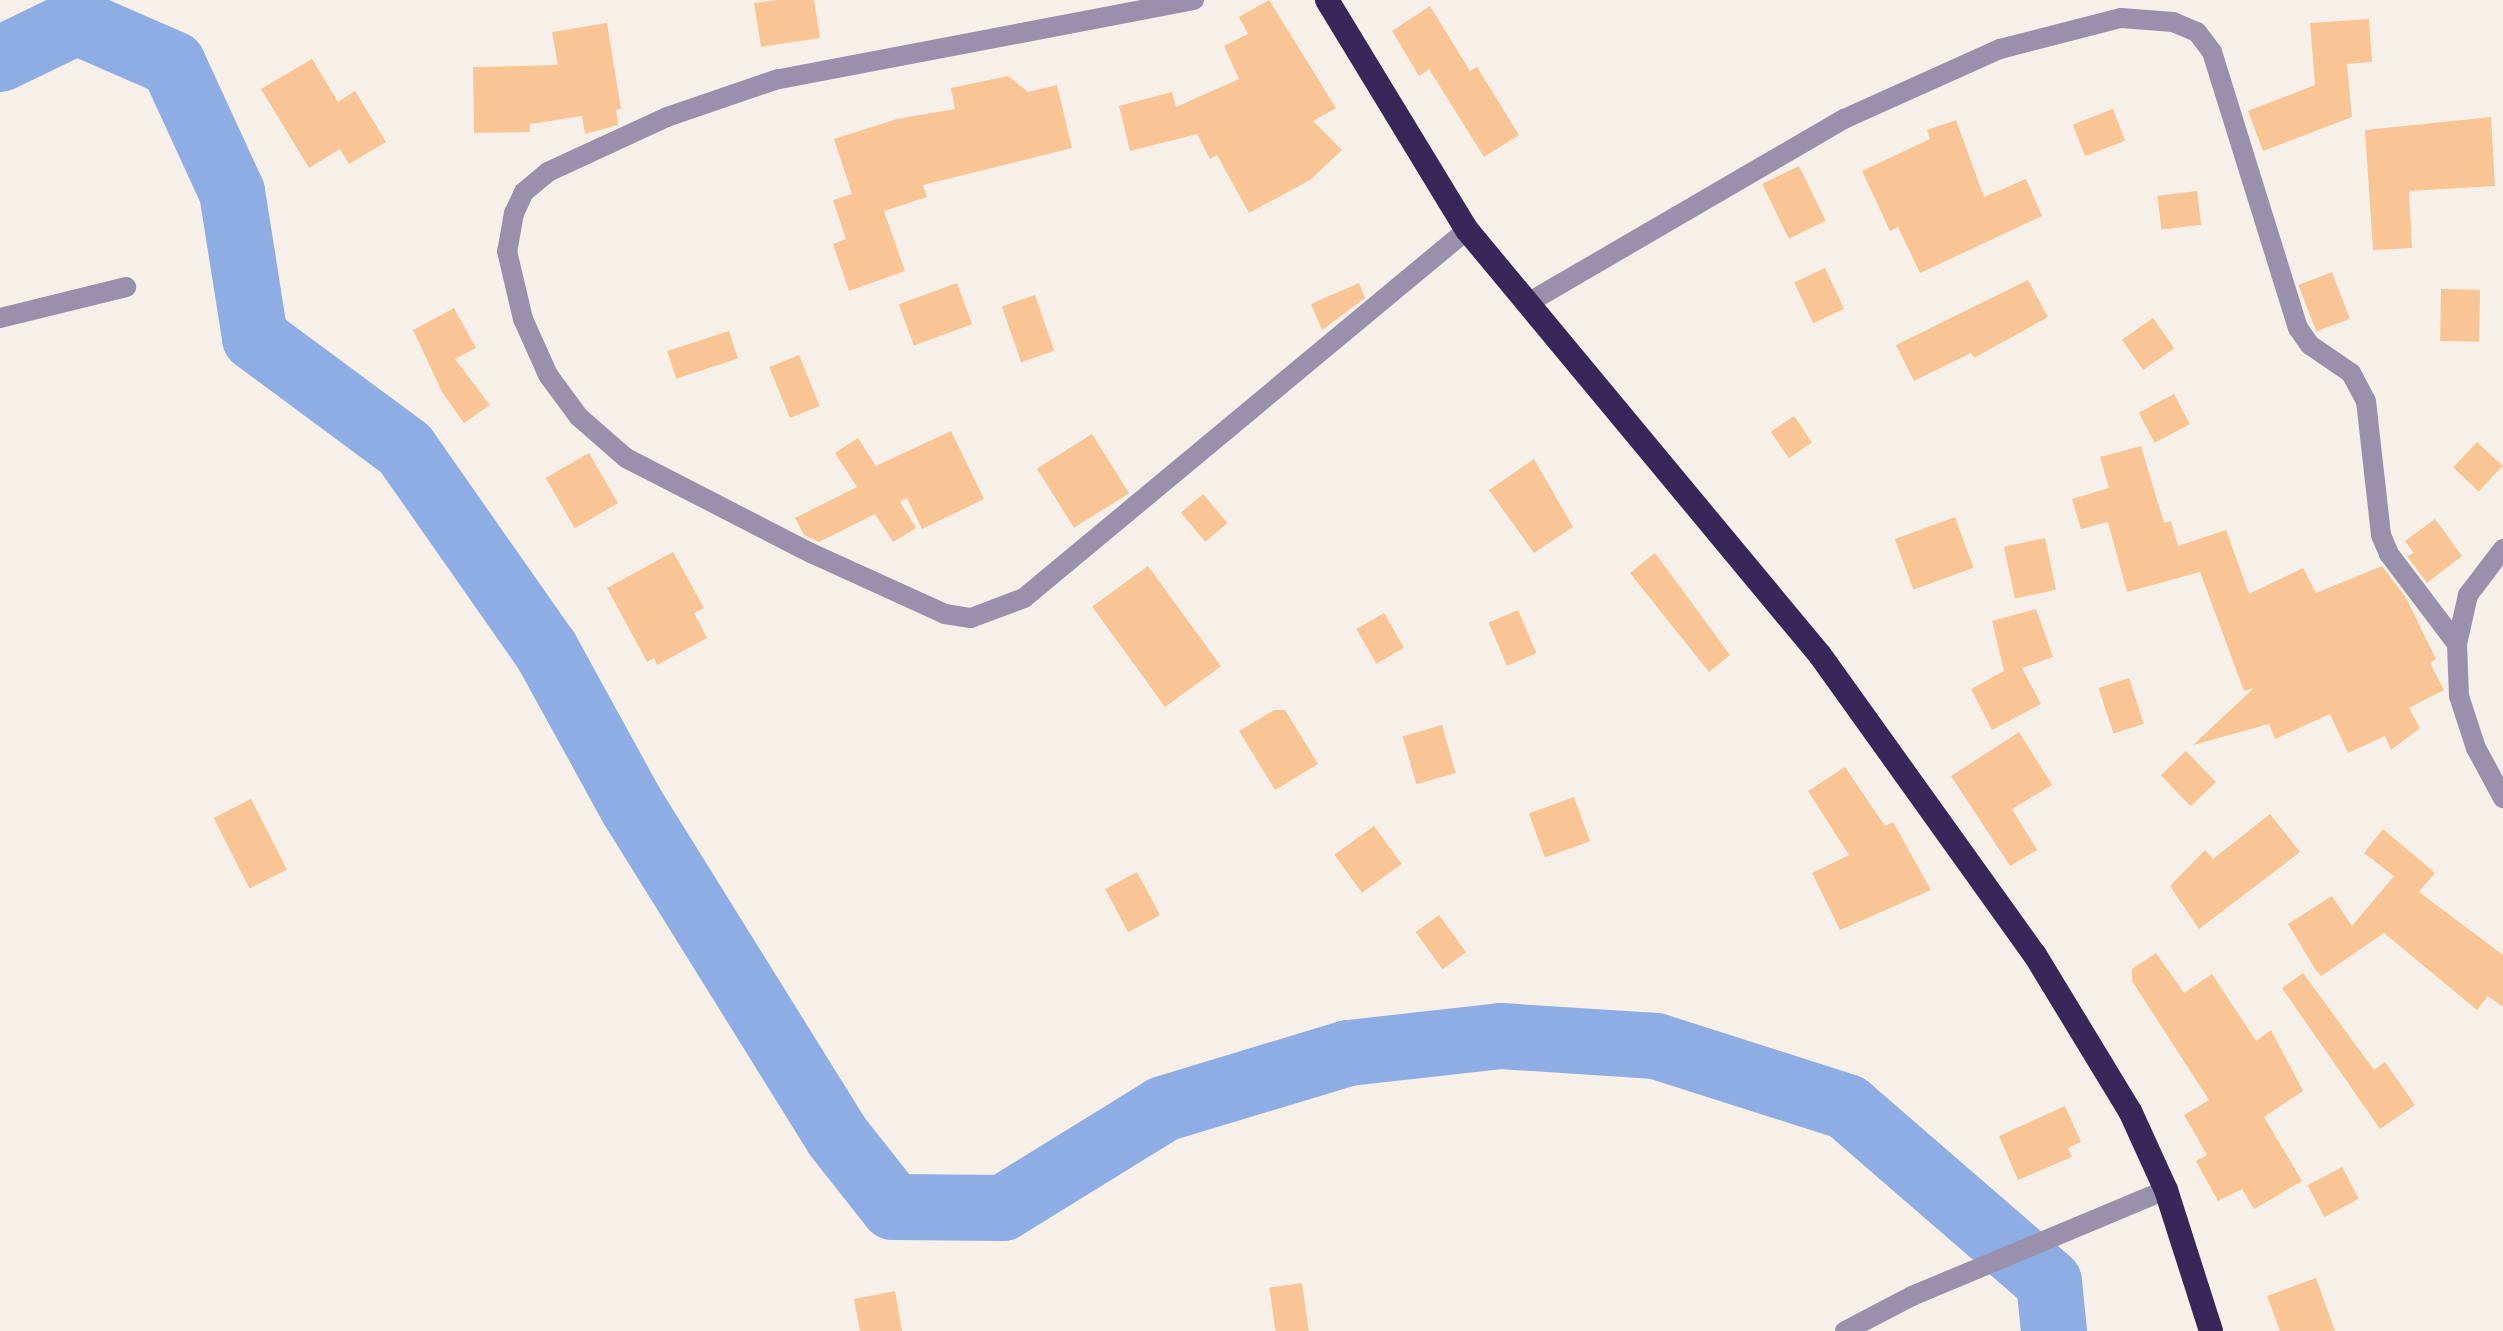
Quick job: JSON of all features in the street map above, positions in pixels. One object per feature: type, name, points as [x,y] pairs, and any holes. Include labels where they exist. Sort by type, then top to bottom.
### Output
[{"type":"highway","points":[[1327,0],[1467,230],[1820,655],[1958,842],[2092,1043],[2166,1190],[2211,1331]]},
{"type":"street","points":[[1194,0],[778,79],[667,117],[548,172],[524,192],[514,213],[507,251],[523,319],[548,375],[579,417],[626,458],[825,559],[945,614],[971,618],[1024,598],[1467,230]]},
{"type":"street","points":[[2131,0],[2144,18]]},
{"type":"street","points":[[1526,304],[1844,119],[2000,49],[2121,18],[2173,22],[2197,32],[2212,52],[2298,328],[2310,345],[2351,373],[2366,401],[2385,545],[2457,644]]},
{"type":"street","points":[[0,318],[126,287]]},
{"type":"street","points":[[2503,549],[2468,595],[2457,644],[2459,696],[2476,748],[2503,798]]},
{"type":"street","points":[[1845,1331],[1991,1264],[2166,1190]]},
{"type":"building","points":[[814,0],[820,38],[761,47],[754,3]]},
{"type":"building","points":[[1269,0],[1336,108],[1313,121],[1342,150],[1310,180],[1249,213],[1217,155],[1210,159],[1197,134],[1130,151],[1119,106],[1172,92],[1176,107],[1239,79],[1224,46],[1248,34],[1239,17]]},
{"type":"building","points":[[1430,6],[1470,71],[1477,67],[1519,135],[1484,157],[1429,69],[1419,76],[1392,31]]},
{"type":"building","points":[[2369,19],[2372,62],[2347,64],[2352,117],[2263,151],[2248,111],[2315,85],[2310,23]]},
{"type":"building","points":[[607,23],[621,109],[616,110],[618,125],[585,134],[582,116],[530,124],[530,132],[474,133],[473,67],[558,65],[552,32]]},
{"type":"building","points":[[312,59],[338,102],[355,91],[386,142],[349,164],[340,149],[309,168],[261,89]]},
{"type":"building","points":[[1008,76],[1028,92],[1057,85],[1072,148],[923,185],[927,197],[884,211],[905,271],[849,291],[833,244],[846,239],[833,200],[852,194],[834,139],[897,119],[955,109],[951,88]]},
{"type":"building","points":[[2113,109],[2125,141],[2085,156],[2073,124]]},
{"type":"building","points":[[2491,117],[2495,186],[2409,191],[2412,248],[2373,250],[2365,130]]},
{"type":"building","points":[[1956,120],[1984,197],[2026,179],[2042,216],[1920,273],[1898,227],[1890,231],[1862,171],[1930,139],[1927,130]]},
{"type":"building","points":[[1799,166],[1826,221],[1789,239],[1762,184]]},
{"type":"building","points":[[2197,191],[2201,225],[2161,230],[2157,196]]},
{"type":"building","points":[[1825,268],[1844,309],[1813,323],[1794,282]]},
{"type":"building","points":[[2332,272],[2350,319],[2316,332],[2298,285]]},
{"type":"building","points":[[2028,280],[2048,317],[1974,358],[1971,353],[1914,381],[1896,345]]},
{"type":"building","points":[[957,283],[972,324],[914,346],[899,304]]},
{"type":"building","points":[[1359,283],[1365,298],[1322,330],[1311,304]]},
{"type":"building","points":[[2441,289],[2480,290],[2479,342],[2440,341]]},
{"type":"building","points":[[1035,295],[1054,351],[1021,362],[1002,306]]},
{"type":"building","points":[[454,308],[476,348],[455,359],[490,405],[464,423],[442,392],[413,330]]},
{"type":"building","points":[[2153,318],[2174,348],[2143,370],[2122,340]]},
{"type":"building","points":[[729,331],[738,359],[676,379],[667,351]]},
{"type":"building","points":[[799,355],[820,406],[790,418],[769,367]]},
{"type":"building","points":[[2174,394],[2190,424],[2155,443],[2139,413]]},
{"type":"building","points":[[1794,416],[1812,443],[1789,458],[1771,432]]},
{"type":"building","points":[[951,431],[984,499],[922,529],[907,498],[900,502],[916,528],[893,542],[875,514],[819,542],[804,535],[795,518],[857,487],[835,453],[858,438],[876,466]]},
{"type":"building","points":[[1092,434],[1129,493],[1074,528],[1037,468]]},
{"type":"building","points":[[2477,442],[2503,466],[2479,491],[2453,468]]},
{"type":"building","points":[[2141,446],[2164,523],[2171,521],[2178,546],[2226,530],[2249,594],[2303,568],[2316,593],[2382,566],[2406,598],[2436,659],[2430,663],[2444,690],[2409,708],[2420,728],[2391,750],[2385,736],[2348,753],[2330,714],[2275,739],[2269,724],[2193,745],[2254,688],[2244,691],[2200,572],[2127,592],[2108,522],[2081,529],[2072,499],[2109,488],[2100,457]]},
{"type":"building","points":[[589,453],[618,503],[575,528],[546,478]]},
{"type":"building","points":[[1534,459],[1573,527],[1534,553],[1489,490]]},
{"type":"building","points":[[1203,494],[1227,523],[1205,542],[1181,513]]},
{"type":"building","points":[[1955,517],[1973,568],[1913,590],[1895,539]]},
{"type":"building","points":[[2435,519],[2462,556],[2427,583],[2407,556],[2414,553],[2405,541]]},
{"type":"building","points":[[2045,538],[2056,590],[2015,599],[2004,547]]},
{"type":"building","points":[[673,552],[704,608],[694,613],[707,638],[657,665],[654,658],[647,662],[607,588]]},
{"type":"building","points":[[1655,553],[1730,655],[1709,672],[1630,573]]},
{"type":"building","points":[[1148,566],[1221,666],[1165,707],[1092,607]]},
{"type":"building","points":[[2036,609],[2053,657],[2022,668],[2041,704],[1992,730],[1971,689],[2004,671],[1992,621]]},
{"type":"building","points":[[1518,610],[1536,653],[1507,666],[1489,623]]},
{"type":"building","points":[[1384,613],[1404,648],[1376,664],[1356,629]]},
{"type":"building","points":[[2129,678],[2144,724],[2113,734],[2099,688]]},
{"type":"building","points":[[1274,710],[1285,710],[1318,764],[1275,790],[1239,731]]},
{"type":"building","points":[[1442,725],[1456,773],[1416,784],[1403,736]]},
{"type":"building","points":[[2019,732],[2052,785],[2012,809],[2037,850],[2010,866],[1951,776]]},
{"type":"building","points":[[2186,751],[2216,782],[2191,806],[2161,775]]},
{"type":"building","points":[[1845,767],[1885,826],[1893,822],[1931,890],[1840,930],[1812,873],[1849,855],[1808,791]]},
{"type":"building","points":[[1574,797],[1590,841],[1545,858],[1529,813]]},
{"type":"building","points":[[251,799],[287,869],[249,888],[214,818]]},
{"type":"building","points":[[2270,814],[2300,852],[2199,929],[2170,886],[2205,850],[2213,859]]},
{"type":"building","points":[[1374,826],[1402,864],[1362,893],[1334,855]]},
{"type":"building","points":[[2383,829],[2435,873],[2419,892],[2503,955],[2503,1007],[2488,996],[2477,1010],[2384,933],[2321,976],[2315,969],[2288,924],[2332,896],[2352,926],[2394,876],[2364,853]]},
{"type":"building","points":[[1137,872],[1160,915],[1128,932],[1105,889]]},
{"type":"building","points":[[1439,915],[1466,952],[1443,969],[1416,932]]},
{"type":"building","points":[[2156,953],[2184,993],[2212,974],[2256,1041],[2271,1030],[2303,1091],[2264,1117],[2302,1181],[2254,1209],[2242,1189],[2218,1201],[2196,1161],[2207,1155],[2184,1115],[2209,1100],[2132,981],[2132,969]]},
{"type":"building","points":[[2303,973],[2374,1070],[2385,1062],[2415,1105],[2380,1129],[2282,988]]},
{"type":"building","points":[[2065,1106],[2081,1142],[2068,1148],[2072,1157],[2018,1180],[1999,1136]]},
{"type":"building","points":[[2342,1167],[2359,1199],[2324,1217],[2308,1185]]},
{"type":"building","points":[[2316,1278],[2335,1331],[2280,1331],[2267,1296]]},
{"type":"building","points":[[1302,1283],[1309,1331],[1275,1331],[1269,1288]]},
{"type":"building","points":[[895,1291],[902,1331],[860,1331],[854,1299]]},
{"type":"waterway","points":[[0,59],[77,22],[173,64],[232,192],[255,338],[405,449],[546,650],[633,808],[837,1136],[893,1207],[1003,1208],[1163,1109],[1349,1053],[1501,1036],[1656,1046],[1847,1107],[2049,1282],[2054,1331]]}]
